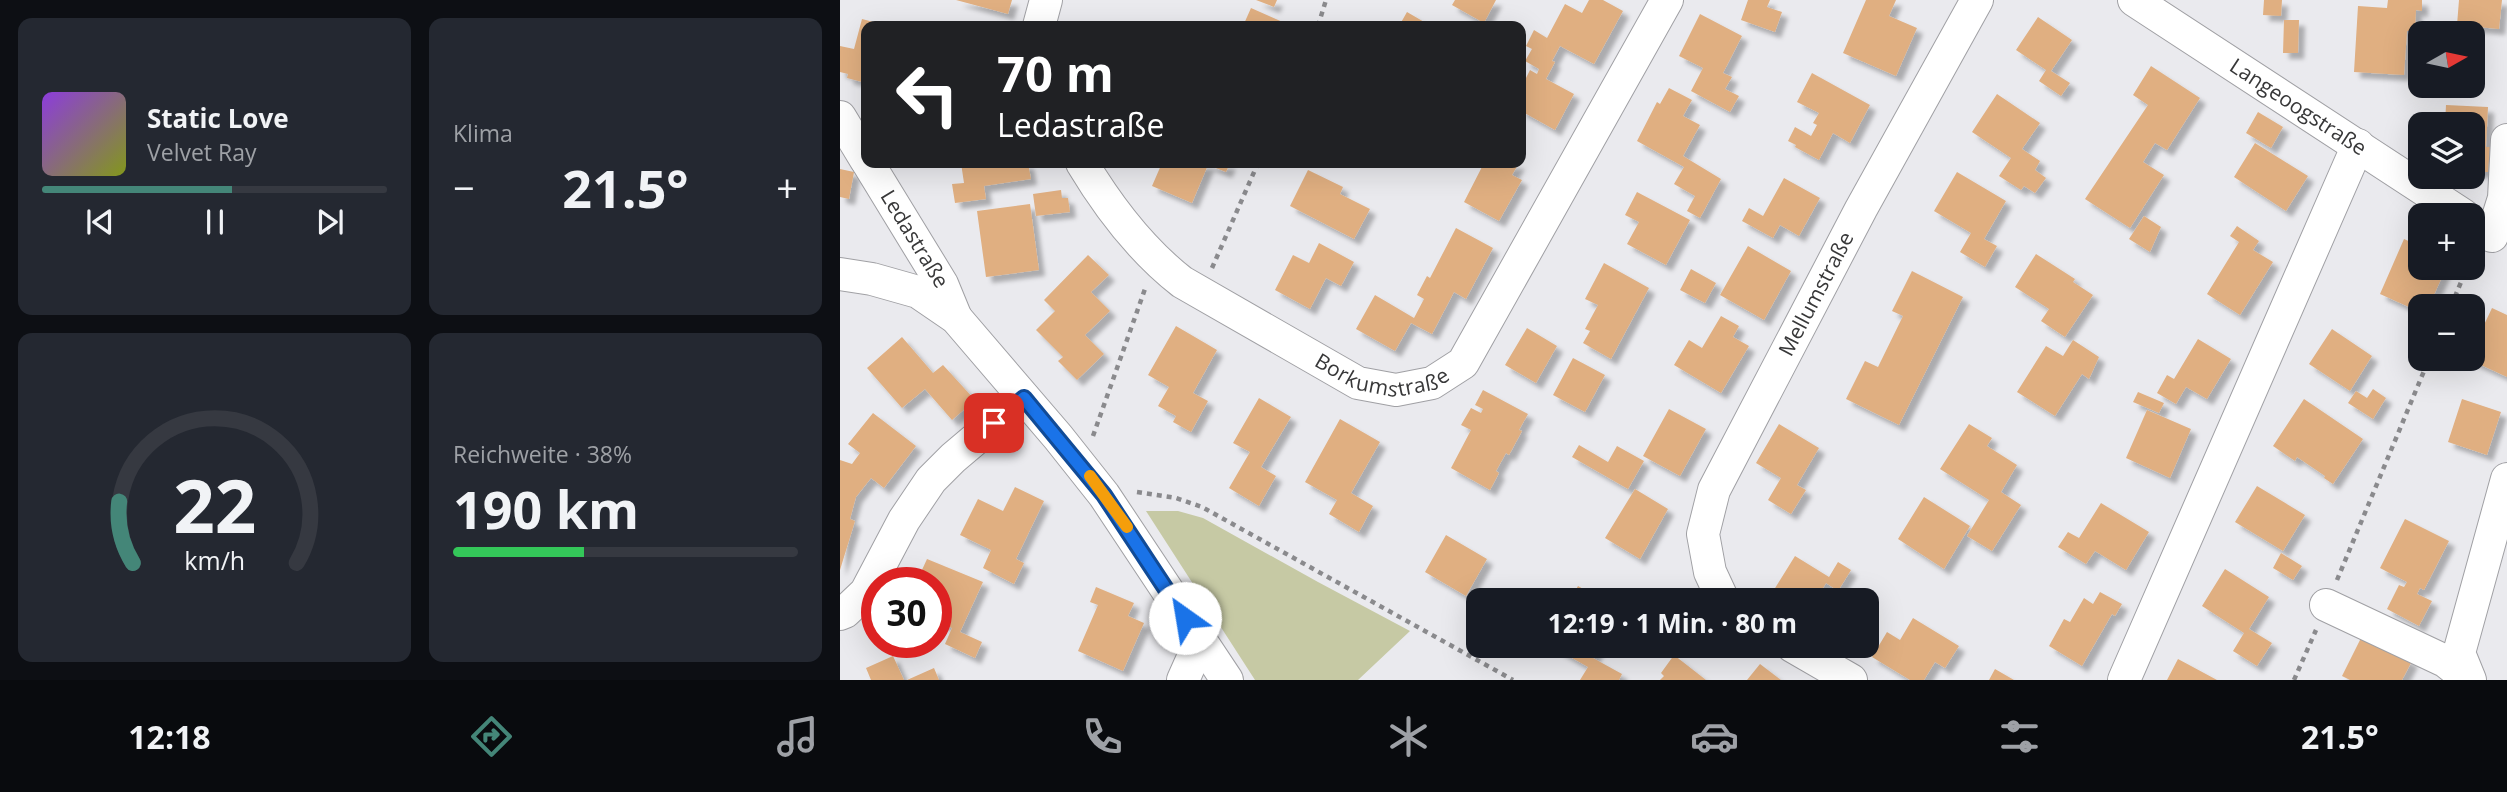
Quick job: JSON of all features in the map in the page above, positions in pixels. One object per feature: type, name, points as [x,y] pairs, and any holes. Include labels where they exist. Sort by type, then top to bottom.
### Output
[{"type":"street","points":[[1040,21],[1046,0]]},
{"type":"street","name":"Borkumstraße","points":[[1085,168],[1128,230],[1159,264],[1182,282],[1358,383],[1396,390],[1432,383],[1463,363],[1667,0]]},
{"type":"street","name":"Mellumstraße","points":[[1717,588],[1710,572],[1703,534],[1714,490],[1861,209],[1977,0]]},
{"type":"street","name":"Langeoogstraße","points":[[2134,0],[2445,203]]},
{"type":"street","name":"Ledastraße","points":[[840,117],[861,151]]},
{"type":"street","points":[[2491,235],[2504,198],[2507,140]]},
{"type":"street","points":[[2124,680],[2358,145]]},
{"type":"street","name":"Ledastraße","points":[[871,168],[942,284],[956,318]]},
{"type":"street","name":"Ledastraße","points":[[840,274],[872,279],[918,292],[956,318],[1104,495],[1227,680]]},
{"type":"street","points":[[840,614],[866,592],[904,520],[931,480],[1024,398]]},
{"type":"street","points":[[2469,680],[2459,653],[2507,478]]},
{"type":"street","points":[[2326,605],[2445,661],[2469,680]]},
{"type":"street","points":[[1183,680],[1200,642]]},
{"type":"street","points":[[1813,658],[1851,680]]},
{"type":"path","points":[[1320,21],[1326,0]]},
{"type":"path","points":[[1201,292],[1256,168]]},
{"type":"path","points":[[1080,464],[1095,433],[1141,295],[1159,264]]},
{"type":"path","points":[[2294,680],[2424,371]]},
{"type":"path","points":[[1104,495],[1145,492],[1202,507],[1513,680]]},
{"type":"green space","points":[[1146,511],[1178,511],[1203,518],[1410,631],[1358,680],[1255,680]]},
{"type":"building","points":[[956,0],[1012,0],[1008,14]]},
{"type":"building","points":[[1256,0],[1277,0],[1274,7]]},
{"type":"building","points":[[1455,0],[1496,0],[1485,21],[1452,5]]},
{"type":"building","points":[[1589,0],[1603,0],[1623,11],[1594,64],[1560,46],[1546,79],[1574,94],[1555,130],[1526,114],[1526,78],[1530,70],[1537,74],[1539,69],[1526,62],[1532,49],[1526,46],[1534,30],[1547,38],[1565,4],[1582,13]]},
{"type":"building","points":[[1748,0],[1770,0],[1767,7],[1782,12],[1775,32],[1741,20]]},
{"type":"building","points":[[1866,0],[1896,0],[1889,16],[1917,28],[1896,76],[1843,53]]},
{"type":"building","points":[[2264,0],[2282,0],[2281,16],[2263,15]]},
{"type":"building","points":[[2388,0],[2422,0],[2422,11],[2416,10],[2415,21],[2408,21],[2404,75],[2354,72],[2358,6],[2387,8]]},
{"type":"building","points":[[2459,0],[2502,0],[2499,29],[2485,28],[2485,21],[2457,21]]},
{"type":"building","points":[[1251,8],[1280,21],[1245,21]]},
{"type":"building","points":[[1407,12],[1422,21],[1402,21]]},
{"type":"building","points":[[1700,14],[1742,36],[1723,73],[1732,77],[1725,89],[1739,96],[1730,112],[1691,91],[1703,68],[1679,56]]},
{"type":"building","points":[[2038,17],[2072,40],[2051,71],[2070,83],[2061,96],[2039,81],[2046,70],[2016,50]]},
{"type":"building","points":[[2284,20],[2299,20],[2298,53],[2283,53]]},
{"type":"building","points":[[861,23],[861,82],[847,78],[848,74],[840,72],[840,46],[854,49]]},
{"type":"building","points":[[2151,66],[2200,98],[2167,150],[2155,143],[2143,162],[2164,175],[2130,228],[2085,199],[2148,105],[2133,95]]},
{"type":"building","points":[[1812,73],[1870,105],[1850,143],[1833,133],[1819,160],[1788,141],[1795,127],[1811,136],[1817,125],[1813,123],[1819,113],[1797,102]]},
{"type":"building","points":[[1669,88],[1692,100],[1683,116],[1700,125],[1683,156],[1721,179],[1700,218],[1687,211],[1695,196],[1674,184],[1684,167],[1637,141],[1657,102],[1660,104]]},
{"type":"building","points":[[1997,94],[2040,123],[2022,149],[2040,161],[2035,170],[2046,178],[2035,193],[2024,186],[2021,190],[1999,176],[2011,158],[1972,132]]},
{"type":"building","points":[[2446,105],[2488,107],[2488,172],[2485,172],[2485,112],[2446,112]]},
{"type":"building","points":[[2258,112],[2283,127],[2271,148],[2246,133]]},
{"type":"building","points":[[2255,143],[2308,176],[2286,211],[2234,177]]},
{"type":"building","points":[[962,168],[1029,168],[1031,179],[984,186],[986,199],[955,203],[952,184],[964,183]]},
{"type":"building","points":[[1160,168],[1207,168],[1192,203],[1152,186]]},
{"type":"building","points":[[1481,168],[1516,168],[1512,175],[1522,180],[1499,221],[1464,202]]},
{"type":"building","points":[[840,169],[854,172],[849,199],[840,197]]},
{"type":"building","points":[[1308,170],[1343,187],[1340,194],[1370,209],[1354,239],[1290,206]]},
{"type":"building","points":[[1957,172],[2006,201],[1984,239],[1997,246],[1985,267],[1960,252],[1971,233],[1934,211]]},
{"type":"building","points":[[1784,178],[1820,198],[1799,236],[1780,225],[1773,238],[1742,221],[1749,208],[1763,216]]},
{"type":"building","points":[[1061,190],[1062,198],[1068,198],[1070,212],[1036,216],[1033,194]]},
{"type":"building","points":[[1637,192],[1690,220],[1666,265],[1627,244],[1639,222],[1625,215]]},
{"type":"building","points":[[1030,204],[1039,270],[986,277],[977,211]]},
{"type":"building","points":[[2144,216],[2161,227],[2150,252],[2129,239]]},
{"type":"building","points":[[2237,226],[2259,241],[2253,250],[2273,262],[2240,315],[2207,294],[2239,242],[2230,236]]},
{"type":"building","points":[[1456,228],[1493,248],[1466,299],[1454,292],[1432,334],[1411,323],[1395,351],[1356,329],[1375,295],[1414,318],[1424,299],[1417,295],[1427,276],[1430,278]]},
{"type":"building","points":[[2404,239],[2408,241],[2408,280],[2441,280],[2434,294],[2408,294],[2408,307],[2380,294]]},
{"type":"building","points":[[1319,243],[1354,262],[1341,286],[1326,278],[1310,309],[1275,290],[1293,255],[1309,263]]},
{"type":"building","points":[[1748,246],[1791,271],[1764,320],[1720,295]]},
{"type":"building","points":[[2036,254],[2075,279],[2073,282],[2093,295],[2065,337],[2041,321],[2049,309],[2015,287]]},
{"type":"building","points":[[1088,255],[1109,275],[1091,292],[1110,311],[1085,335],[1104,354],[1077,380],[1058,361],[1063,357],[1036,330],[1055,311],[1044,300]]},
{"type":"building","points":[[1604,263],[1649,288],[1611,359],[1583,343],[1590,331],[1585,329],[1598,305],[1585,299]]},
{"type":"building","points":[[1691,269],[1716,283],[1705,303],[1680,290]]},
{"type":"building","points":[[1912,271],[1963,297],[1899,425],[1846,399],[1865,361],[1878,367],[1903,316],[1892,311]]},
{"type":"building","points":[[2492,308],[2507,315],[2507,377],[2485,367],[2485,323]]},
{"type":"building","points":[[1721,316],[1739,326],[1733,337],[1749,346],[1721,393],[1674,365],[1689,340],[1702,348]]},
{"type":"building","points":[[1176,326],[1217,350],[1193,393],[1208,401],[1191,432],[1173,422],[1176,416],[1158,406],[1169,387],[1148,375]]},
{"type":"building","points":[[1527,328],[1557,346],[1536,383],[1505,365]]},
{"type":"building","points":[[2332,329],[2372,356],[2350,391],[2309,364]]},
{"type":"building","points":[[902,337],[933,373],[943,365],[975,400],[952,420],[925,389],[902,408],[867,368]]},
{"type":"building","points":[[2198,339],[2231,359],[2207,399],[2186,387],[2176,404],[2157,393],[2167,375],[2174,379]]},
{"type":"building","points":[[2073,340],[2099,357],[2089,379],[2082,374],[2055,416],[2017,392],[2046,346],[2063,356]]},
{"type":"building","points":[[1573,358],[1605,375],[1585,412],[1553,395]]},
{"type":"building","points":[[2373,389],[2386,398],[2373,419],[2348,403],[2356,391],[2367,398]]},
{"type":"building","points":[[1483,390],[1528,414],[1509,455],[1506,453],[1496,471],[1499,473],[1490,490],[1451,468],[1471,430],[1461,425],[1471,408],[1481,413],[1483,409],[1475,405]]},
{"type":"building","points":[[2138,392],[2164,403],[2159,413],[2133,402]]},
{"type":"building","points":[[1259,398],[1291,417],[1261,467],[1276,476],[1259,506],[1229,488],[1250,452],[1233,443]]},
{"type":"building","points":[[2304,399],[2363,439],[2333,484],[2297,457],[2295,461],[2273,446]]},
{"type":"building","points":[[2462,399],[2501,412],[2487,455],[2448,442]]},
{"type":"building","points":[[1669,409],[1706,429],[1680,476],[1643,456]]},
{"type":"building","points":[[2147,410],[2191,429],[2170,478],[2126,458]]},
{"type":"building","points":[[873,413],[916,446],[884,488],[871,478],[856,497],[850,519],[855,521],[840,570],[840,460],[852,464],[860,453],[848,444]]},
{"type":"building","points":[[1340,419],[1380,442],[1351,493],[1373,506],[1359,532],[1329,514],[1337,500],[1305,482]]},
{"type":"building","points":[[1779,424],[1819,448],[1797,485],[1806,490],[1791,514],[1768,500],[1781,478],[1756,463]]},
{"type":"building","points":[[1969,424],[1992,438],[1987,446],[2017,465],[2001,492],[2021,505],[1992,551],[1967,536],[1989,500],[1940,469]]},
{"type":"building","points":[[1579,445],[1608,462],[1617,446],[1644,461],[1628,489],[1572,457]]},
{"type":"building","points":[[2257,486],[2305,515],[2283,551],[2235,522]]},
{"type":"building","points":[[1015,487],[1044,501],[1016,559],[1024,563],[1014,584],[983,568],[991,550],[960,535],[978,499],[1003,511]]},
{"type":"building","points":[[1635,489],[1668,509],[1640,559],[1605,538]]},
{"type":"building","points":[[1924,497],[1970,526],[1944,569],[1898,539]]},
{"type":"building","points":[[2101,503],[2149,532],[2126,570],[2095,551],[2086,564],[2058,547],[2068,532],[2079,538]]},
{"type":"building","points":[[2405,519],[2449,541],[2424,590],[2420,588],[2417,594],[2432,601],[2419,626],[2387,609],[2399,585],[2404,587],[2407,582],[2380,568]]},
{"type":"building","points":[[1446,535],[1487,559],[1471,588],[1466,588],[1466,596],[1425,572]]},
{"type":"building","points":[[2281,553],[2302,566],[2293,580],[2273,568]]},
{"type":"building","points":[[1795,556],[1829,577],[1838,562],[1851,570],[1840,588],[1834,588],[1826,583],[1823,588],[1775,588]]},
{"type":"building","points":[[927,559],[946,567],[923,567]]},
{"type":"building","points":[[952,569],[983,582],[960,632],[982,642],[975,658],[952,647]]},
{"type":"building","points":[[2225,569],[2269,597],[2249,629],[2272,643],[2257,666],[2233,651],[2244,633],[2202,606]]},
{"type":"building","points":[[1096,587],[1134,603],[1128,616],[1144,623],[1123,671],[1078,651],[1098,605],[1090,602]]},
{"type":"building","points":[[2100,592],[2122,604],[2115,616],[2112,614],[2082,666],[2049,646],[2064,619],[2070,622],[2084,598],[2093,604]]},
{"type":"building","points":[[1913,618],[1959,646],[1945,668],[1935,662],[1924,680],[1910,680],[1874,658],[1879,658],[1879,645],[1887,632],[1900,640]]},
{"type":"building","points":[[2362,636],[2412,661],[2402,680],[2350,680],[2342,676]]},
{"type":"building","points":[[894,658],[904,680],[871,680],[866,668]]},
{"type":"building","points":[[1572,658],[1593,658],[1622,674],[1619,680],[1580,680],[1588,667]]},
{"type":"building","points":[[1672,658],[1678,658],[1706,680],[1660,680],[1664,676],[1661,673]]},
{"type":"building","points":[[2178,659],[2217,680],[2167,680]]},
{"type":"building","points":[[1760,664],[1781,680],[1747,680]]},
{"type":"building","points":[[934,668],[939,680],[907,680]]},
{"type":"building","points":[[1995,669],[2014,680],[1989,680]]},
{"type":"slow traffic","points":[[1090,476],[1127,527]]},
{"type":"route","points":[[994,423],[1024,398],[1058,436],[1126,525],[1185,618]]}]
